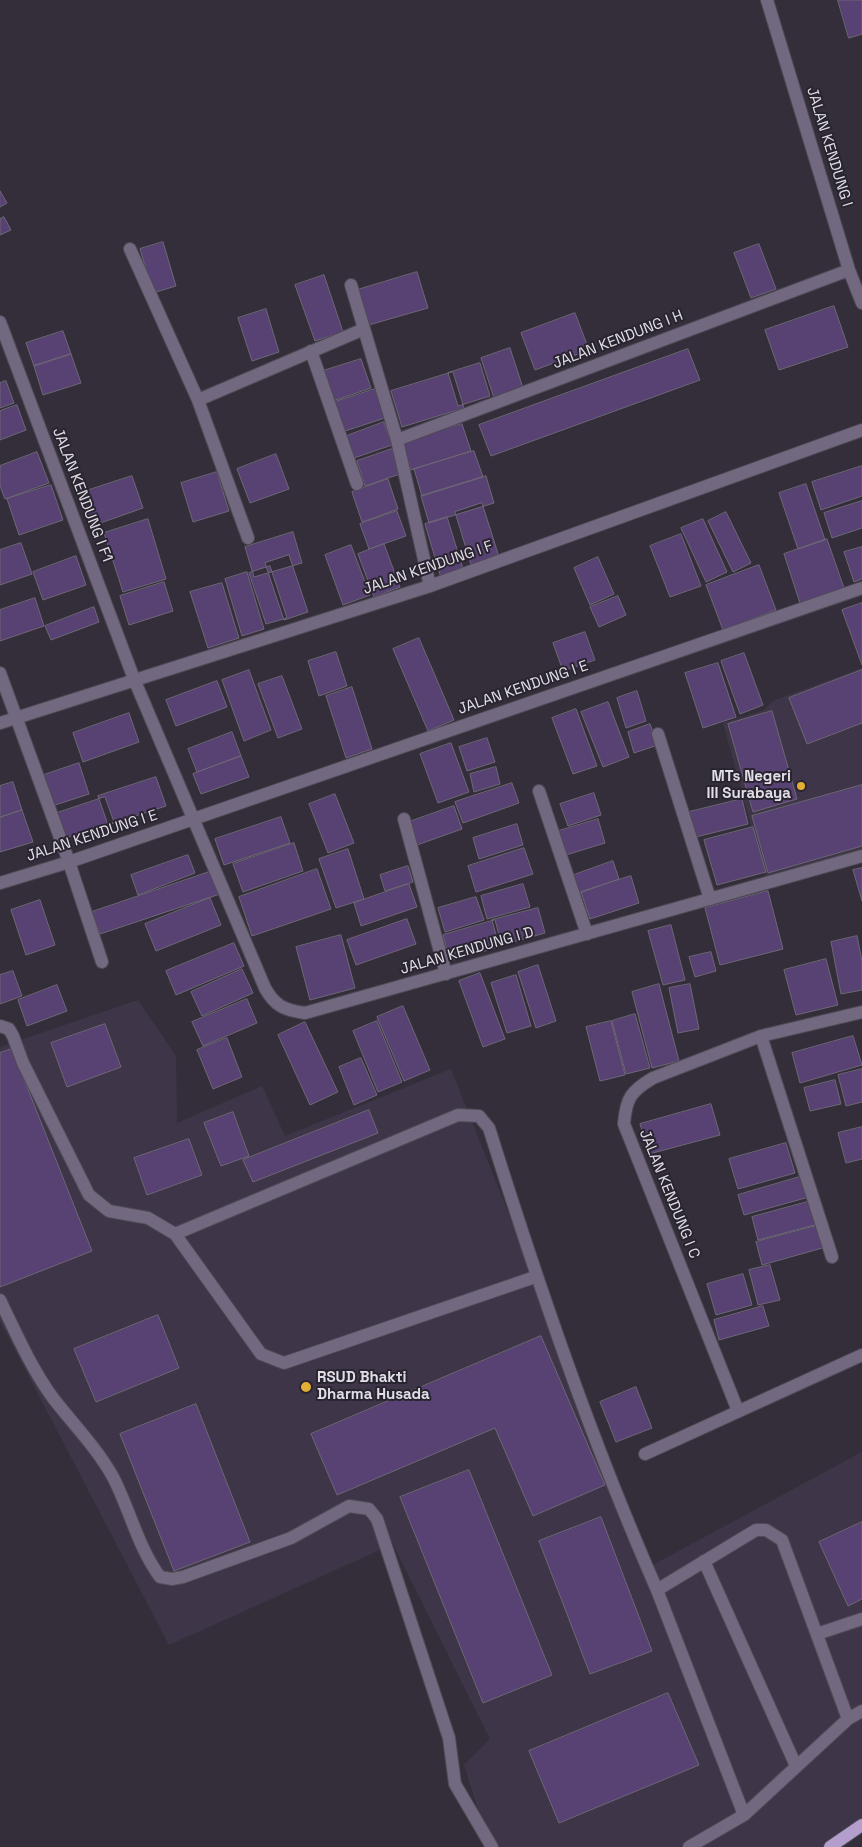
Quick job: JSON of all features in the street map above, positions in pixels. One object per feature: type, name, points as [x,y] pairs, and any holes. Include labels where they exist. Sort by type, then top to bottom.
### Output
[{"type":"main road","points":[[832,1846],[862,1825]]},
{"type":"street","name":"JALAN KENDUNG I","points":[[767,0],[849,270],[862,303]]},
{"type":"street","points":[[130,249],[198,400],[248,538]]},
{"type":"street","name":"JALAN KENDUNG I H","points":[[397,440],[849,270]]},
{"type":"street","points":[[351,285],[397,440],[430,586]]},
{"type":"street","name":"JALAN KENDUNG I F1","points":[[0,322],[134,679]]},
{"type":"street","points":[[198,400],[364,329]]},
{"type":"street","points":[[311,352],[357,484]]},
{"type":"street","name":"JALAN KENDUNG I F","points":[[0,723],[430,586],[862,430]]},
{"type":"street","name":"JALAN KENDUNG I E","points":[[0,883],[69,862],[195,819],[862,588]]},
{"type":"street","points":[[0,673],[69,862],[102,962]]},
{"type":"street","points":[[134,679],[195,819]]},
{"type":"street","points":[[658,734],[710,899]]},
{"type":"street","points":[[539,791],[587,934]]},
{"type":"street","name":"JALAN KENDUNG I D","points":[[195,819],[265,988],[273,1002],[292,1011],[305,1013],[862,856]]},
{"type":"street","points":[[404,819],[446,974]]},
{"type":"street","name":"JALAN KENDUNG I C","points":[[738,1411],[624,1124],[628,1099],[640,1086],[653,1078],[761,1036],[862,1012]]},
{"type":"street","points":[[0,1026],[9,1029],[13,1036],[23,1063],[89,1195],[109,1211],[148,1218],[175,1234],[261,1354],[275,1361],[284,1363],[535,1277]]},
{"type":"street","points":[[761,1036],[832,1257]]},
{"type":"street","points":[[175,1234],[458,1115],[479,1116],[488,1128],[535,1277],[618,1502],[657,1590],[744,1815]]},
{"type":"street","points":[[0,1300],[28,1357],[53,1397],[78,1427],[112,1477],[147,1559],[160,1577],[172,1579],[183,1577],[291,1538],[349,1506],[369,1509],[377,1519],[436,1696],[449,1738],[455,1784],[492,1847]]},
{"type":"street","points":[[645,1454],[862,1355]]},
{"type":"street","points":[[657,1590],[756,1530],[766,1530],[782,1540],[848,1719]]},
{"type":"street","points":[[704,1561],[796,1766]]},
{"type":"street","points":[[817,1634],[862,1619]]},
{"type":"street","points":[[689,1847],[744,1815],[848,1719],[862,1711]]},
{"type":"shaded area","name":"MTs Negeri III Surabaya","points":[[862,668],[862,849],[765,877],[723,723],[762,711],[775,700]]},
{"type":"shaded area","name":"RSUD Bhakti Dharma Husada","points":[[138,1000],[176,1056],[177,1123],[262,1086],[285,1136],[451,1069],[649,1567],[862,1452],[862,1822],[824,1847],[490,1847],[464,1765],[490,1739],[393,1544],[169,1645],[0,1321],[0,1047]]},
{"type":"building","points":[[838,0],[862,0],[862,34],[849,38]]},
{"type":"building","points":[[0,191],[7,203],[0,207]]},
{"type":"building","points":[[4,217],[11,230],[0,235],[0,219]]},
{"type":"building","points":[[163,242],[176,286],[153,293],[140,249]]},
{"type":"building","points":[[759,244],[776,289],[751,298],[734,253]]},
{"type":"building","points":[[417,272],[428,308],[365,326],[354,291]]},
{"type":"building","points":[[324,275],[343,332],[315,341],[295,285]]},
{"type":"building","points":[[834,306],[848,347],[779,370],[765,330]]},
{"type":"building","points":[[266,309],[279,352],[252,361],[238,318]]},
{"type":"building","points":[[575,313],[589,350],[535,370],[521,333]]},
{"type":"building","points":[[63,331],[71,354],[34,366],[26,343]]},
{"type":"building","points":[[510,348],[523,388],[494,398],[481,358]]},
{"type":"building","points":[[688,349],[700,380],[491,456],[479,425]]},
{"type":"building","points":[[71,354],[81,383],[43,395],[34,366]]},
{"type":"building","points":[[361,359],[371,388],[333,401],[323,371]]},
{"type":"building","points":[[480,363],[490,396],[458,406],[448,373]]},
{"type":"building","points":[[453,372],[464,408],[402,427],[391,391]]},
{"type":"building","points":[[6,381],[14,403],[0,408],[0,383]]},
{"type":"building","points":[[375,389],[385,418],[345,431],[335,402]]},
{"type":"building","points":[[17,405],[26,430],[0,440],[0,411]]},
{"type":"building","points":[[384,422],[392,445],[351,459],[344,437]]},
{"type":"building","points":[[462,424],[471,451],[411,470],[402,442]]},
{"type":"building","points":[[392,449],[400,474],[365,486],[357,461]]},
{"type":"building","points":[[474,451],[483,477],[422,496],[414,469]]},
{"type":"building","points":[[37,452],[49,483],[5,499],[0,486],[0,466]]},
{"type":"building","points":[[276,454],[289,489],[250,503],[237,469]]},
{"type":"building","points":[[862,466],[862,496],[821,510],[812,482]]},
{"type":"building","points":[[217,472],[229,511],[193,522],[181,483]]},
{"type":"building","points":[[132,476],[143,508],[92,526],[80,493]]},
{"type":"building","points":[[486,476],[494,503],[429,523],[421,496]]},
{"type":"building","points":[[388,479],[398,509],[362,522],[352,492]]},
{"type":"building","points":[[806,484],[825,540],[798,549],[779,493]]},
{"type":"building","points":[[51,485],[63,520],[19,535],[7,499]]},
{"type":"building","points":[[862,501],[862,528],[832,538],[824,513]]},
{"type":"building","points":[[482,503],[500,560],[472,568],[455,512]]},
{"type":"building","points":[[397,511],[406,536],[369,549],[360,524]]},
{"type":"building","points":[[726,512],[751,563],[733,572],[708,521]]},
{"type":"building","points":[[447,517],[464,572],[441,578],[425,524]]},
{"type":"building","points":[[148,519],[166,579],[123,592],[104,533]]},
{"type":"building","points":[[703,519],[727,572],[706,582],[681,528]]},
{"type":"building","points":[[293,532],[302,563],[254,577],[245,547]]},
{"type":"building","points":[[681,534],[701,586],[670,597],[650,546]]},
{"type":"building","points":[[827,539],[844,588],[800,603],[784,554]]},
{"type":"building","points":[[21,543],[32,574],[0,585],[0,550]]},
{"type":"building","points":[[384,544],[400,587],[374,597],[358,554]]},
{"type":"building","points":[[351,545],[370,595],[343,605],[325,555]]},
{"type":"building","points":[[862,547],[862,579],[854,582],[844,552]]},
{"type":"building","points":[[289,555],[308,612],[284,620],[265,563]]},
{"type":"building","points":[[76,556],[86,585],[43,600],[33,572]]},
{"type":"building","points":[[598,557],[614,594],[590,605],[574,568]]},
{"type":"building","points":[[759,565],[776,610],[723,630],[706,585]]},
{"type":"building","points":[[270,566],[287,618],[266,624],[249,573]]},
{"type":"building","points":[[247,572],[264,629],[242,636],[225,579]]},
{"type":"building","points":[[164,582],[173,611],[129,625],[120,596]]},
{"type":"building","points":[[222,583],[239,638],[208,648],[190,592]]},
{"type":"building","points":[[618,596],[626,615],[599,627],[590,607]]},
{"type":"building","points":[[35,598],[44,626],[0,641],[0,610]]},
{"type":"building","points":[[862,603],[862,665],[842,610]]},
{"type":"building","points":[[94,607],[99,622],[51,640],[45,626]]},
{"type":"building","points":[[585,632],[595,660],[563,671],[553,643]]},
{"type":"building","points":[[419,638],[454,720],[428,731],[393,649]]},
{"type":"building","points":[[336,652],[347,686],[319,696],[308,661]]},
{"type":"building","points":[[744,653],[763,705],[740,714],[721,661]]},
{"type":"building","points":[[718,663],[736,717],[703,728],[685,673]]},
{"type":"building","points":[[249,670],[271,730],[244,741],[222,680]]},
{"type":"building","points":[[862,670],[862,723],[807,744],[789,698]]},
{"type":"building","points":[[282,676],[302,729],[278,738],[258,684]]},
{"type":"building","points":[[217,681],[227,707],[176,726],[166,700]]},
{"type":"building","points":[[352,687],[372,749],[346,758],[326,696]]},
{"type":"building","points":[[637,691],[646,721],[626,728],[617,698]]},
{"type":"building","points":[[608,702],[629,757],[603,767],[581,712]]},
{"type":"building","points":[[576,709],[597,766],[573,774],[552,718]]},
{"type":"building","points":[[772,711],[797,799],[753,812],[728,724]]},
{"type":"building","points":[[129,713],[139,742],[83,762],[73,733]]},
{"type":"building","points":[[650,724],[658,745],[634,753],[628,732]]},
{"type":"building","points":[[232,732],[241,756],[197,772],[188,749]]},
{"type":"building","points":[[487,738],[495,762],[467,771],[459,747]]},
{"type":"building","points":[[451,743],[469,792],[438,803],[420,754]]},
{"type":"building","points":[[241,756],[249,777],[201,794],[193,774]]},
{"type":"building","points":[[79,763],[89,794],[52,806],[41,776]]},
{"type":"building","points":[[496,767],[500,784],[474,792],[470,774]]},
{"type":"building","points":[[156,777],[166,806],[108,825],[98,796]]},
{"type":"building","points":[[13,782],[22,810],[0,817],[0,786]]},
{"type":"building","points":[[512,783],[519,803],[463,823],[455,802]]},
{"type":"building","points":[[862,785],[862,846],[768,873],[752,816]]},
{"type":"building","points":[[594,793],[601,815],[568,826],[560,804]]},
{"type":"building","points":[[335,794],[354,843],[328,853],[309,804]]},
{"type":"building","points":[[105,797],[114,822],[65,838],[57,813]]},
{"type":"building","points":[[742,799],[748,824],[696,837],[689,812]]},
{"type":"building","points":[[454,806],[462,829],[417,845],[409,822]]},
{"type":"building","points":[[22,810],[33,842],[0,852],[0,818]]},
{"type":"building","points":[[281,817],[290,843],[224,865],[215,839]]},
{"type":"building","points":[[598,819],[605,843],[566,855],[559,831]]},
{"type":"building","points":[[517,824],[523,845],[479,859],[473,838]]},
{"type":"building","points":[[753,827],[766,872],[717,885],[704,840]]},
{"type":"building","points":[[294,843],[303,871],[243,892],[233,864]]},
{"type":"building","points":[[524,848],[533,874],[476,892],[468,866]]},
{"type":"building","points":[[348,849],[364,899],[336,908],[319,859]]},
{"type":"building","points":[[188,855],[195,873],[138,895],[131,875]]},
{"type":"building","points":[[613,861],[619,879],[577,894],[571,876]]},
{"type":"building","points":[[408,866],[413,882],[385,891],[380,875]]},
{"type":"building","points":[[862,868],[862,901],[853,870]]},
{"type":"building","points":[[317,869],[331,909],[252,936],[239,897]]},
{"type":"building","points":[[215,870],[223,893],[100,934],[92,912]]},
{"type":"building","points":[[631,876],[639,903],[590,919],[581,892]]},
{"type":"building","points":[[409,884],[417,907],[361,926],[354,903]]},
{"type":"building","points":[[523,884],[530,907],[487,919],[481,896]]},
{"type":"building","points":[[768,891],[783,949],[720,965],[705,908]]},
{"type":"building","points":[[476,897],[484,920],[445,932],[438,908]]},
{"type":"building","points":[[210,898],[221,925],[156,951],[145,924]]},
{"type":"building","points":[[40,900],[55,945],[26,955],[11,910]]},
{"type":"building","points":[[538,908],[545,933],[499,946],[492,920]]},
{"type":"building","points":[[407,919],[416,944],[356,965],[347,940]]},
{"type":"building","points":[[495,920],[502,946],[450,961],[443,935]]},
{"type":"building","points":[[671,925],[685,980],[663,985],[648,931]]},
{"type":"building","points":[[341,935],[355,988],[310,1000],[296,947]]},
{"type":"building","points":[[857,936],[862,961],[862,990],[841,994],[831,942]]},
{"type":"building","points":[[234,943],[244,966],[176,995],[166,971]]},
{"type":"building","points":[[711,952],[716,971],[695,977],[689,957]]},
{"type":"building","points":[[826,959],[838,1005],[796,1015],[784,970]]},
{"type":"building","points":[[538,965],[556,1021],[536,1028],[518,972]]},
{"type":"building","points":[[242,969],[253,993],[202,1016],[191,992]]},
{"type":"building","points":[[13,971],[22,996],[0,1004],[0,975]]},
{"type":"building","points":[[480,973],[505,1039],[483,1047],[459,981]]},
{"type":"building","points":[[516,975],[531,1026],[507,1033],[491,983]]},
{"type":"building","points":[[659,984],[679,1061],[652,1068],[632,992]]},
{"type":"building","points":[[690,984],[699,1029],[678,1033],[669,988]]},
{"type":"building","points":[[57,985],[67,1011],[27,1026],[18,1000]]},
{"type":"building","points":[[247,999],[257,1023],[203,1046],[192,1022]]},
{"type":"building","points":[[403,1006],[430,1070],[404,1081],[377,1017]]},
{"type":"building","points":[[635,1014],[650,1068],[626,1074],[612,1021]]},
{"type":"building","points":[[377,1021],[402,1082],[378,1092],[353,1031]]},
{"type":"building","points":[[611,1021],[625,1075],[600,1081],[586,1027]]},
{"type":"building","points":[[305,1022],[338,1092],[310,1105],[278,1035]]},
{"type":"building","points":[[105,1024],[121,1067],[67,1087],[51,1043]]},
{"type":"building","points":[[853,1036],[862,1065],[800,1083],[792,1053]]},
{"type":"building","points":[[227,1038],[242,1077],[213,1089],[197,1050]]},
{"type":"building","points":[[12,1049],[92,1251],[0,1287],[0,1053]]},
{"type":"building","points":[[361,1058],[377,1095],[354,1105],[339,1067]]},
{"type":"building","points":[[862,1069],[862,1102],[846,1106],[838,1075]]},
{"type":"building","points":[[835,1080],[841,1104],[810,1111],[804,1088]]},
{"type":"building","points":[[711,1104],[720,1135],[649,1154],[640,1124]]},
{"type":"building","points":[[369,1110],[378,1133],[253,1182],[243,1160]]},
{"type":"building","points":[[233,1112],[249,1156],[221,1166],[204,1123]]},
{"type":"building","points":[[862,1127],[862,1159],[846,1163],[838,1133]]},
{"type":"building","points":[[189,1139],[202,1175],[147,1195],[134,1158]]},
{"type":"building","points":[[786,1143],[795,1173],[738,1189],[729,1159]]},
{"type":"building","points":[[803,1176],[809,1197],[744,1215],[738,1195]]},
{"type":"building","points":[[811,1201],[818,1224],[758,1240],[752,1217]]},
{"type":"building","points":[[820,1225],[826,1247],[762,1265],[756,1242]]},
{"type":"building","points":[[770,1265],[780,1300],[758,1305],[749,1270]]},
{"type":"building","points":[[743,1274],[752,1305],[716,1315],[707,1284]]},
{"type":"building","points":[[763,1306],[769,1326],[719,1340],[714,1320]]},
{"type":"building","points":[[158,1315],[179,1368],[96,1402],[74,1349]]},
{"type":"building","points":[[541,1336],[605,1485],[533,1516],[495,1428],[337,1495],[311,1434]]},
{"type":"building","points":[[636,1387],[652,1428],[616,1442],[600,1402]]},
{"type":"building","points":[[196,1404],[250,1542],[174,1571],[120,1434]]},
{"type":"building","points":[[469,1470],[552,1675],[483,1703],[400,1497]]},
{"type":"building","points":[[601,1517],[652,1651],[590,1674],[539,1541]]},
{"type":"building","points":[[862,1522],[862,1599],[848,1606],[819,1542]]},
{"type":"building","points":[[668,1693],[699,1765],[559,1823],[529,1751]]},
{"type":"place","name":"MTs Negeri III Surabaya","points":[[801,786]]},
{"type":"place","name":"RSUD Bhakti Dharma Husada","points":[[306,1387]]}]
